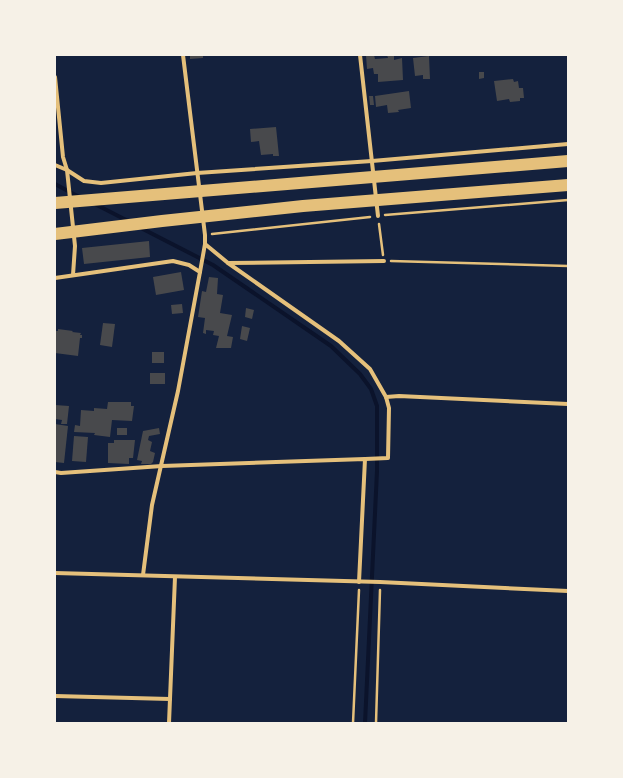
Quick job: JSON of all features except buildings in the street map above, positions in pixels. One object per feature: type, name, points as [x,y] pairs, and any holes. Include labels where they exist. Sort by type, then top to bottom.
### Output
[{"type":"highway","points":[[55,203],[568,161]]},
{"type":"highway","points":[[55,234],[303,206],[568,185]]},
{"type":"street","points":[[144,575],[152,505],[178,392],[205,246],[205,235],[183,55]]},
{"type":"street","points":[[360,55],[378,216]]},
{"type":"street","points":[[55,77],[63,157],[67,170],[75,246],[73,276]]},
{"type":"street","points":[[55,165],[67,170],[84,181],[101,183],[197,173],[372,161],[568,144]]},
{"type":"street","points":[[55,472],[61,473],[162,466],[388,458],[389,408],[386,397],[370,369],[340,341],[205,246]]},
{"type":"street","points":[[55,278],[173,261],[189,265],[200,272]]},
{"type":"street","points":[[228,263],[384,261]]},
{"type":"street","points":[[386,397],[399,396],[568,404]]},
{"type":"street","points":[[359,582],[365,459]]},
{"type":"street","points":[[55,574],[380,582],[568,591]]},
{"type":"street","points":[[169,723],[175,577]]},
{"type":"street","points":[[55,696],[170,699]]},
{"type":"path","points":[[378,216],[384,261],[568,266]]},
{"type":"path","points":[[353,723],[359,582]]},
{"type":"path","points":[[376,723],[380,582]]},
{"type":"waterway","points":[[55,184],[81,198]]},
{"type":"waterway","points":[[93,203],[128,221]]},
{"type":"waterway","points":[[139,227],[213,265],[331,346],[360,374],[371,389],[377,406],[377,471],[365,723]]}]
